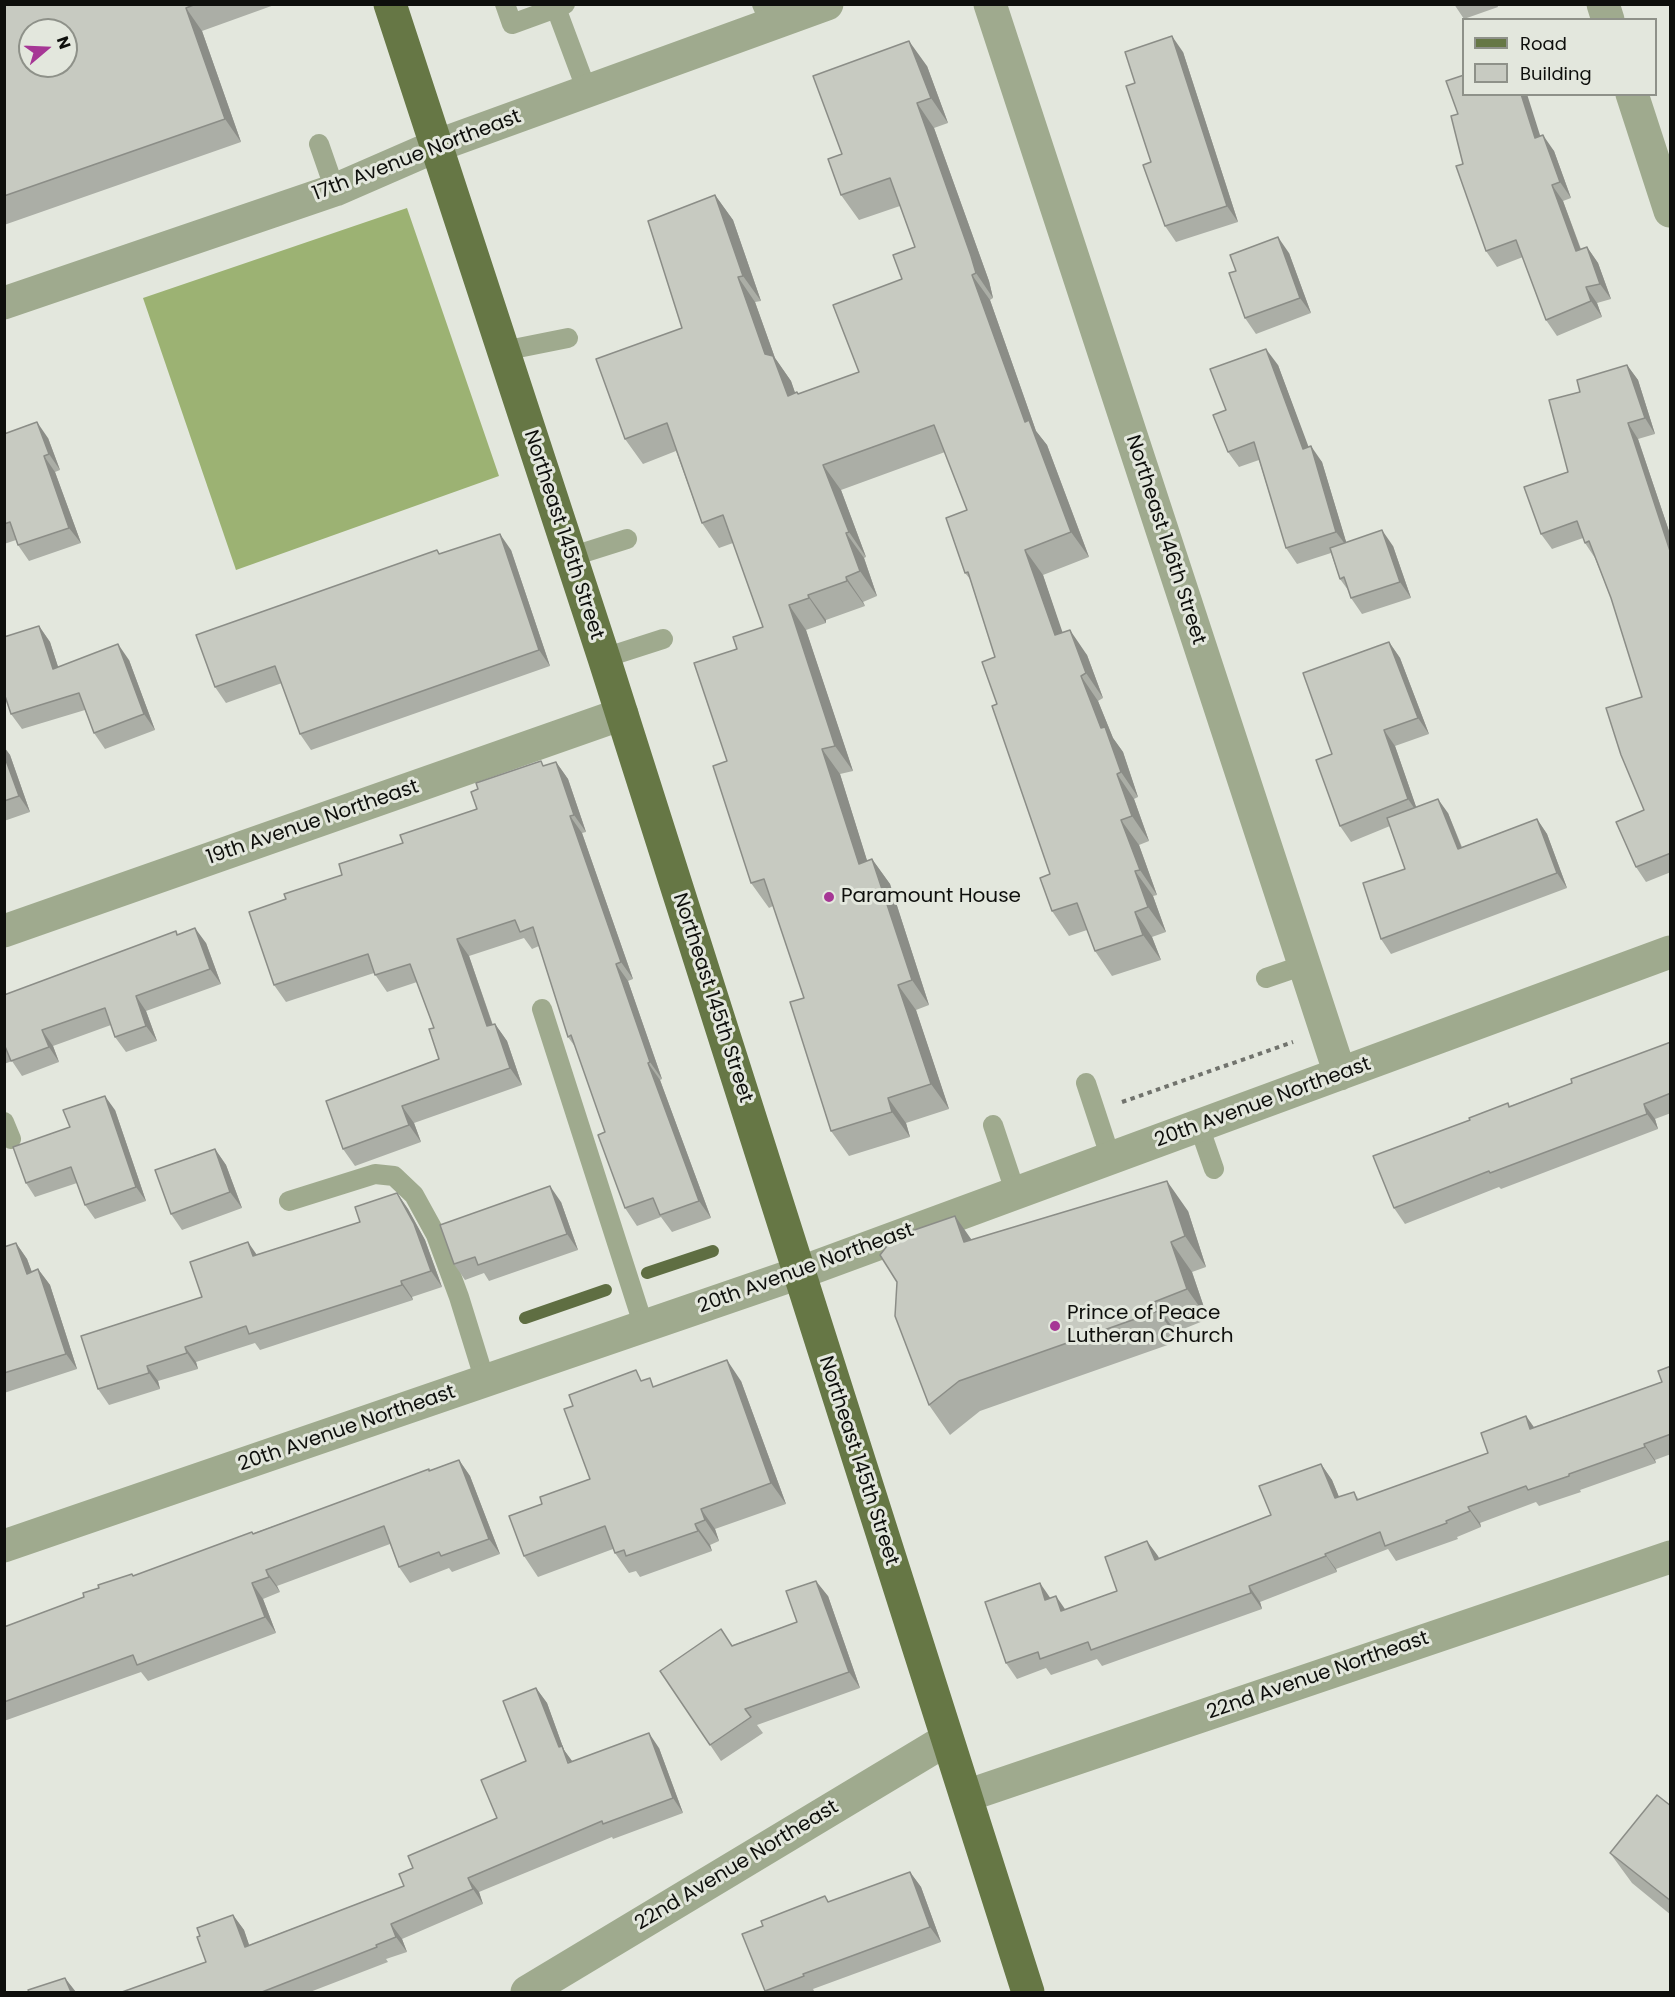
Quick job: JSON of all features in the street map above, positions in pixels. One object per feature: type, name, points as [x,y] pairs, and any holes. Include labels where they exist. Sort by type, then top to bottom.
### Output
[{"type":"main road","name":"Northeast 145th Street","points":[[390,4],[622,714],[946,1740],[1028,1992]]},
{"type":"street","name":"17th Avenue Northeast","points":[[4,303],[335,190],[436,146],[587,91],[766,15],[827,4]]},
{"type":"street","name":"Northeast 146th Street","points":[[990,4],[1340,1074]]},
{"type":"street","points":[[1633,96],[1671,211]]},
{"type":"street","name":"19th Avenue Northeast","points":[[4,931],[622,714]]},
{"type":"street","name":"20th Avenue Northeast","points":[[4,1546],[799,1273],[1671,952]]},
{"type":"street","name":"22nd Avenue Northeast","points":[[966,1796],[1671,1557]]},
{"type":"street","name":"22nd Avenue Northeast","points":[[527,1992],[946,1740]]},
{"type":"lane","points":[[505,4],[512,24],[559,6],[587,91]]},
{"type":"lane","points":[[319,144],[335,190]]},
{"type":"lane","points":[[503,351],[568,338]]},
{"type":"lane","points":[[570,557],[627,538]]},
{"type":"lane","points":[[604,658],[663,639]]},
{"type":"lane","points":[[1266,978],[1304,965]]},
{"type":"lane","points":[[542,1010],[644,1326]]},
{"type":"lane","points":[[1086,1083],[1111,1159]]},
{"type":"lane","points":[[993,1125],[1016,1194]]},
{"type":"lane","points":[[1199,1126],[1214,1169]]},
{"type":"lane","points":[[289,1201],[375,1174],[394,1176],[414,1195],[436,1235],[459,1297],[485,1381]]},
{"type":"path","points":[[1112,1105],[1293,1042]]},
{"type":"green space","points":[[407,208],[499,476],[236,570],[143,298]]},
{"type":"building","points":[[4,4],[196,4],[186,8],[225,119],[4,196]]},
{"type":"building","points":[[1172,36],[1227,206],[1165,226],[1143,165],[1151,162],[1126,86],[1135,83],[1125,52]]},
{"type":"building","points":[[909,41],[931,98],[917,103],[971,256],[976,273],[972,275],[1025,422],[1029,420],[1071,532],[1025,550],[1055,635],[1070,630],[1086,673],[1081,676],[1101,728],[1105,727],[1121,772],[1117,774],[1132,816],[1121,820],[1140,870],[1135,871],[1148,907],[1135,912],[1143,935],[1095,951],[1077,903],[1052,911],[1040,878],[1050,874],[992,706],[997,704],[982,662],[995,657],[968,572],[965,573],[946,518],[967,510],[934,425],[823,465],[849,532],[846,533],[860,571],[846,577],[847,581],[808,595],[809,598],[789,605],[835,746],[822,749],[859,864],[872,859],[912,980],[898,985],[931,1084],[888,1098],[892,1112],[831,1131],[790,1002],[804,998],[764,879],[751,883],[713,766],[727,761],[694,663],[737,649],[733,637],[763,627],[723,515],[702,523],[667,423],[625,439],[596,359],[682,328],[648,221],[715,195],[743,276],[738,277],[765,354],[773,356],[788,396],[859,372],[833,305],[902,279],[893,255],[915,247],[890,178],[841,195],[828,159],[842,154],[813,76]]},
{"type":"building","points":[[1462,76],[1462,96],[1522,96],[1535,138],[1543,135],[1560,182],[1552,185],[1576,251],[1587,247],[1600,284],[1586,287],[1591,301],[1546,320],[1516,240],[1486,251],[1456,166],[1463,164],[1451,116],[1458,114],[1446,81]]},
{"type":"building","points":[[1278,237],[1300,298],[1245,318],[1229,273],[1236,271],[1230,255]]},
{"type":"building","points":[[1266,349],[1303,449],[1311,446],[1336,532],[1286,548],[1254,442],[1228,452],[1213,415],[1226,410],[1210,369]]},
{"type":"building","points":[[1627,365],[1645,418],[1628,423],[1671,554],[1671,853],[1636,867],[1616,822],[1644,810],[1621,755],[1606,708],[1642,697],[1611,598],[1589,541],[1585,543],[1577,521],[1541,534],[1524,487],[1568,472],[1549,400],[1580,392],[1577,380]]},
{"type":"building","points":[[37,422],[49,454],[44,456],[69,528],[18,545],[10,522],[4,524],[4,434]]},
{"type":"building","points":[[1382,530],[1400,582],[1351,598],[1344,577],[1340,579],[1330,548]]},
{"type":"building","points":[[500,534],[539,650],[300,734],[275,666],[215,687],[196,635],[437,550],[439,554]]},
{"type":"building","points":[[39,626],[53,669],[118,644],[144,714],[94,733],[79,693],[11,714],[4,693],[4,637]]},
{"type":"building","points":[[1389,642],[1418,718],[1384,730],[1408,799],[1340,826],[1316,760],[1332,754],[1303,673]]},
{"type":"building","points":[[4,755],[19,796],[4,801]]},
{"type":"building","points":[[541,761],[543,766],[556,762],[574,815],[570,816],[621,962],[616,964],[650,1062],[648,1063],[699,1201],[660,1215],[653,1198],[625,1208],[598,1135],[605,1132],[571,1035],[568,1037],[533,927],[520,932],[515,920],[457,939],[487,1026],[495,1024],[510,1068],[402,1106],[409,1125],[343,1149],[326,1101],[439,1059],[429,1029],[434,1028],[410,964],[375,975],[368,954],[274,985],[249,912],[286,899],[284,894],[342,875],[339,864],[403,843],[400,835],[477,809],[471,792],[478,789],[476,783]]},
{"type":"building","points":[[1438,799],[1458,849],[1537,819],[1557,873],[1381,939],[1363,883],[1405,869],[1387,818]]},
{"type":"building","points":[[195,928],[210,969],[136,996],[146,1026],[115,1037],[105,1008],[42,1030],[49,1047],[11,1061],[4,1044],[4,995],[176,931],[177,935]]},
{"type":"building","points":[[1671,1042],[1671,1093],[1644,1104],[1647,1114],[1394,1208],[1373,1156],[1470,1120],[1469,1118],[1508,1103],[1509,1107],[1572,1083],[1571,1079]]},
{"type":"building","points":[[105,1096],[136,1187],[85,1205],[71,1167],[26,1183],[13,1147],[70,1127],[63,1110]]},
{"type":"building","points":[[215,1149],[230,1192],[171,1214],[155,1170]]},
{"type":"building","name":"Prince of Peace Lutheran Church","points":[[1167,1181],[1185,1236],[1171,1242],[1187,1289],[1154,1302],[1158,1311],[959,1381],[929,1405],[895,1316],[897,1282],[880,1255],[894,1237],[955,1216],[964,1242]]},
{"type":"building","points":[[550,1186],[567,1234],[478,1265],[475,1257],[454,1264],[440,1225]]},
{"type":"building","points":[[397,1193],[414,1224],[431,1271],[401,1281],[402,1285],[249,1334],[246,1326],[185,1347],[187,1353],[147,1366],[149,1373],[98,1389],[81,1336],[202,1297],[190,1262],[248,1242],[253,1256],[360,1222],[355,1207]]},
{"type":"building","points":[[16,1243],[27,1274],[38,1269],[66,1354],[4,1373],[4,1247]]},
{"type":"building","points":[[727,1360],[771,1483],[701,1509],[705,1520],[695,1524],[698,1531],[626,1556],[624,1550],[615,1553],[605,1526],[524,1556],[509,1516],[542,1504],[540,1497],[590,1479],[564,1409],[573,1406],[569,1395],[636,1370],[641,1381],[650,1378],[653,1387]]},
{"type":"building","points":[[1671,1366],[1671,1434],[1644,1444],[1645,1447],[1528,1490],[1526,1486],[1468,1507],[1470,1511],[1446,1521],[1447,1523],[1385,1546],[1380,1532],[1249,1586],[1251,1593],[1091,1650],[1088,1642],[1040,1659],[1038,1652],[1006,1663],[985,1602],[1040,1583],[1045,1600],[1056,1596],[1061,1611],[1117,1591],[1105,1557],[1147,1541],[1155,1560],[1271,1515],[1259,1486],[1321,1464],[1335,1498],[1354,1492],[1357,1500],[1488,1453],[1481,1433],[1526,1416],[1530,1429],[1662,1382],[1658,1371]]},
{"type":"building","points":[[459,1460],[489,1539],[441,1556],[439,1552],[399,1567],[384,1526],[266,1570],[269,1577],[252,1583],[265,1617],[137,1665],[133,1655],[4,1702],[4,1627],[84,1597],[83,1593],[99,1588],[98,1585],[132,1574],[133,1576]]},
{"type":"building","points":[[816,1581],[849,1672],[745,1709],[751,1717],[710,1745],[660,1671],[721,1629],[732,1646],[797,1622],[786,1591]]},
{"type":"building","points":[[536,1688],[559,1747],[562,1746],[568,1763],[649,1733],[673,1798],[603,1824],[602,1821],[468,1878],[473,1889],[391,1924],[396,1937],[376,1945],[377,1947],[262,1992],[122,1992],[206,1962],[197,1937],[200,1936],[197,1928],[233,1915],[245,1947],[404,1886],[399,1874],[413,1868],[408,1856],[497,1818],[481,1780],[526,1761],[503,1701]]},
{"type":"building","points":[[1657,1795],[1671,1806],[1671,1901],[1610,1853]]},
{"type":"building","points":[[910,1872],[930,1927],[803,1974],[804,1976],[765,1991],[742,1934],[763,1926],[761,1921],[825,1896],[828,1902]]},
{"type":"building","points":[[65,1978],[71,1992],[29,1992],[28,1990]]},
{"type":"waterway","points":[[647,1273],[713,1251]]},
{"type":"waterway","points":[[525,1318],[606,1290]]},
{"type":"place","name":"Paramount House","points":[[829,897]]},
{"type":"place","name":"Prince of Peace Lutheran Church","points":[[1055,1326]]}]
